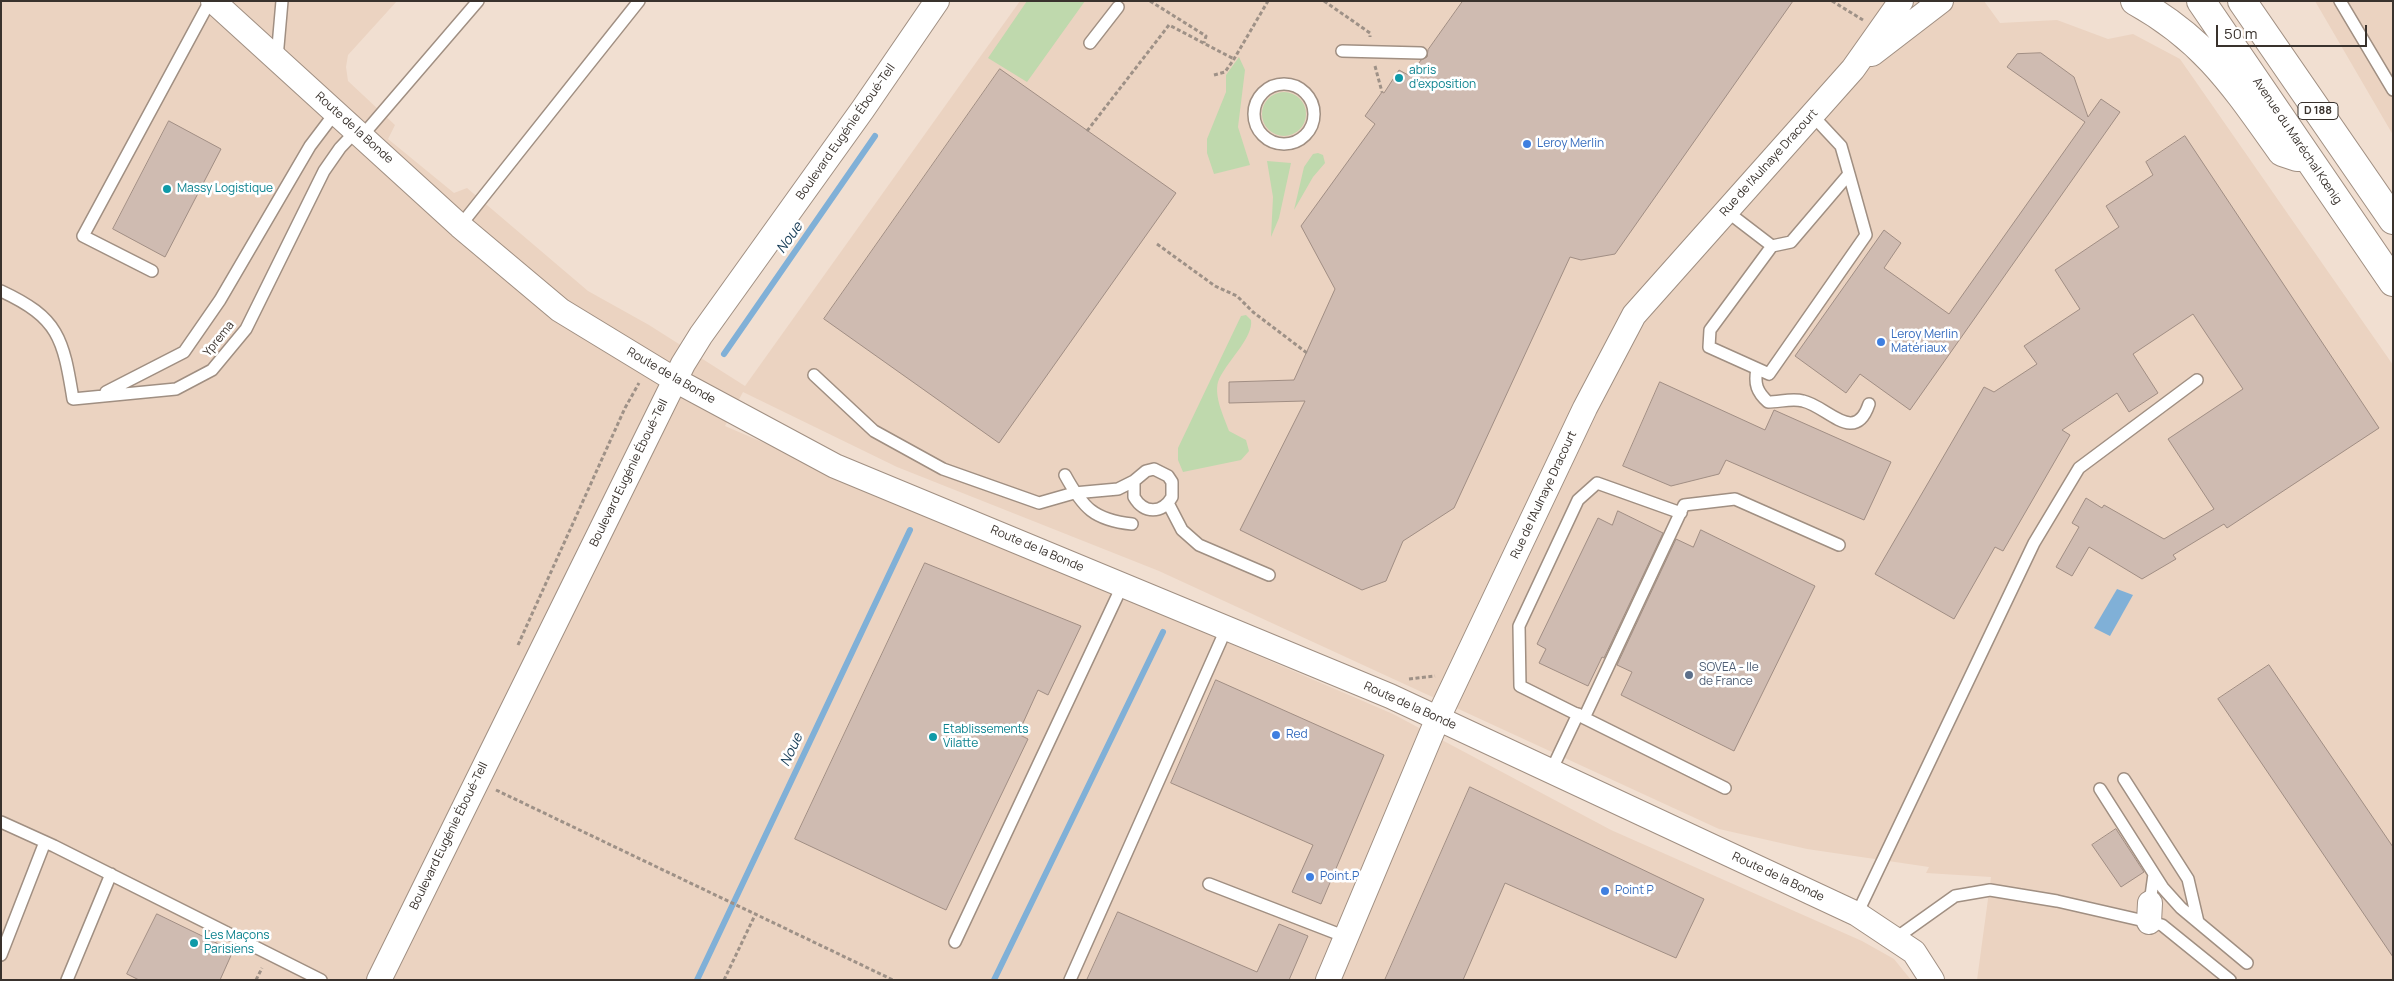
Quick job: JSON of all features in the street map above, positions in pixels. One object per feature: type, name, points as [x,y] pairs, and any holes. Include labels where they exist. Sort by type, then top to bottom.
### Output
[{"type":"main road","points":[[2135,1],[2162,16],[2201,48],[2225,73],[2282,152],[2311,160]]},
{"type":"main road","name":"Avenue du Maréchal Kœnig","points":[[2201,1],[2393,282]]},
{"type":"main road","name":"D 188","points":[[2242,1],[2393,220]]},
{"type":"street","name":"Route de la Bonde","points":[[212,1],[277,58],[335,113],[360,133],[460,226],[560,310],[675,380],[835,466],[1227,627],[1438,718],[1857,914],[1896,938],[1914,952],[1932,980]]},
{"type":"street","name":"Boulevard Eugénie Éboué-Tell","points":[[379,980],[675,380],[701,335],[863,109],[937,1]]},
{"type":"street","name":"Rue de l'Aulnaye Dracourt","points":[[1328,980],[1438,718],[1584,408],[1634,315],[1853,69],[1901,1]]},
{"type":"street","name":"Rue de l'Aulnaye Dracourt","points":[[1853,69],[1941,1]]},
{"type":"lane","points":[[152,271],[83,236],[212,1]]},
{"type":"lane","points":[[277,58],[282,1]]},
{"type":"lane","name":"Yprema","points":[[1,291],[26,302],[46,318],[65,352],[72,399],[176,389],[212,370],[246,329],[324,172],[478,1]]},
{"type":"lane","points":[[460,226],[639,1]]},
{"type":"lane","points":[[2340,1],[2393,90]]},
{"type":"lane","points":[[1090,43],[1118,7]]},
{"type":"lane","points":[[1342,51],[1421,53]]},
{"type":"lane","points":[[1279,84],[1296,86],[1309,98],[1314,110],[1312,123],[1302,138],[1287,144],[1268,140],[1254,121],[1254,105],[1263,92],[1279,84]]},
{"type":"lane","points":[[102,395],[184,352],[220,300],[310,146],[335,113]]},
{"type":"lane","points":[[1812,115],[1841,146],[1849,174],[1866,236],[1769,374],[1709,347],[1710,330],[1772,246],[1791,242],[1849,174]]},
{"type":"lane","points":[[1726,210],[1772,246]]},
{"type":"lane","points":[[1757,369],[1755,380],[1759,393],[1768,402],[1802,400],[1813,404],[1842,422],[1852,423],[1860,421],[1866,415],[1869,404]]},
{"type":"lane","points":[[814,375],[874,431],[943,469],[1039,503],[1074,493],[1118,489],[1134,481],[1146,471],[1161,471],[1172,482],[1172,497],[1161,509],[1145,508],[1134,497],[1134,481]]},
{"type":"lane","points":[[1857,914],[2034,543],[2079,468],[2197,380]]},
{"type":"lane","points":[[1065,475],[1074,493],[1090,511],[1113,522],[1132,524]]},
{"type":"lane","points":[[1681,513],[1597,483],[1578,500],[1519,626],[1520,686],[1725,788]]},
{"type":"lane","points":[[1551,771],[1581,716],[1684,505],[1735,500],[1838,545]]},
{"type":"lane","points":[[1168,503],[1182,530],[1199,545],[1269,576]]},
{"type":"lane","points":[[956,942],[1123,584]]},
{"type":"lane","points":[[1070,980],[1227,627]]},
{"type":"lane","points":[[2124,779],[2188,879],[2198,922]]},
{"type":"lane","points":[[2100,789],[2154,874],[2181,908],[2247,963]]},
{"type":"lane","points":[[1,822],[111,874],[321,980]]},
{"type":"lane","points":[[1,955],[45,842]]},
{"type":"lane","points":[[67,980],[111,874]]},
{"type":"lane","points":[[2149,912],[2154,874]]},
{"type":"lane","points":[[1209,884],[1346,937]]},
{"type":"lane","points":[[1896,938],[1955,896],[1990,890],[2057,901],[2149,912],[2162,925],[2230,980]]},
{"type":"path","points":[[1150,1],[1206,36],[1204,43]]},
{"type":"path","points":[[1214,75],[1225,72],[1268,1]]},
{"type":"path","points":[[1832,1],[1865,21]]},
{"type":"path","points":[[1088,131],[1169,25],[1234,59]]},
{"type":"path","points":[[1157,244],[1215,286],[1237,296],[1253,312],[1307,353]]},
{"type":"path","points":[[476,780],[893,980]]},
{"type":"path","points":[[724,980],[756,913]]},
{"type":"shaded area","points":[[1,1],[397,1],[348,55],[346,67],[348,81],[395,125],[388,139],[454,193],[467,188],[588,291],[649,325],[745,386],[1020,1],[1984,1],[2000,23],[2057,20],[2108,39],[2133,34],[2180,59],[2393,365],[2393,980],[1977,980],[1991,877],[1926,873],[1929,867],[1807,849],[1719,829],[1159,571],[897,467],[743,392],[725,426],[1393,714],[1611,830],[1862,941],[1894,959],[1911,980],[1,980]]},
{"type":"shaded area","points":[[2315,1],[2393,1],[2393,135]]},
{"type":"green space","points":[[1027,1],[1085,1],[1027,82],[988,58]]},
{"type":"green space","points":[[1239,57],[1245,70],[1238,127],[1250,165],[1214,174],[1207,153],[1207,139],[1226,92],[1226,75]]},
{"type":"green space","points":[[1280,92],[1288,92],[1300,98],[1306,114],[1300,130],[1288,136],[1280,136],[1268,130],[1262,118],[1262,110],[1268,98]]},
{"type":"green space","points":[[1313,154],[1323,155],[1325,163],[1313,177],[1294,210],[1304,167]]},
{"type":"green space","points":[[1267,161],[1291,163],[1279,218],[1271,237],[1273,197]]},
{"type":"green space","points":[[1246,315],[1251,320],[1251,327],[1243,343],[1221,375],[1217,394],[1229,431],[1246,440],[1249,451],[1241,460],[1183,472],[1178,460],[1178,448],[1241,316]]},
{"type":"water","points":[[2117,589],[2133,595],[2110,636],[2094,628]]},
{"type":"building","points":[[1463,1],[1793,1],[1615,254],[1581,260],[1570,257],[1454,508],[1403,541],[1386,581],[1362,590],[1240,530],[1305,401],[1229,403],[1229,382],[1294,380],[1335,289],[1301,226],[1375,124],[1365,116],[1382,92],[1384,93],[1399,70],[1410,76],[1421,60],[1427,57],[1428,50]]},
{"type":"building","name":"Leroy Merlin Matériaux","points":[[2041,53],[2074,77],[2088,117],[2101,99],[2120,112],[1910,410],[1860,374],[1846,393],[1795,356],[1884,230],[1901,243],[1884,268],[1949,314],[2085,122],[2007,67],[2017,54]]},
{"type":"building","points":[[1000,69],[1176,193],[999,443],[824,319]]},
{"type":"building","name":"Massy Logistique","points":[[169,121],[221,149],[165,257],[113,229]]},
{"type":"building","points":[[2185,136],[2379,428],[2227,528],[2224,524],[2173,555],[2176,559],[2142,579],[2089,547],[2072,576],[2056,567],[2079,527],[2072,523],[2086,498],[2102,508],[2104,505],[2164,539],[2214,509],[2168,439],[2243,389],[2193,314],[2133,354],[2158,393],[2129,412],[2117,393],[2062,430],[2070,435],[2003,551],[1995,547],[1954,619],[1875,574],[1984,387],[1994,392],[2037,364],[2024,346],[2080,309],[2055,270],[2119,227],[2106,206],[2153,175],[2146,162]]},
{"type":"building","points":[[1660,382],[1765,430],[1774,410],[1891,462],[1864,520],[1726,460],[1719,474],[1671,486],[1623,466]]},
{"type":"building","points":[[1618,511],[1663,533],[1604,658],[1602,657],[1588,686],[1539,663],[1546,649],[1537,644],[1598,518],[1612,525]]},
{"type":"building","points":[[1701,530],[1815,586],[1734,751],[1621,695],[1632,672],[1617,665],[1676,539],[1693,547]]},
{"type":"building","name":"Etablissements Vilatte","points":[[925,563],[1081,626],[1048,695],[1038,690],[1018,734],[1028,739],[946,910],[795,839]]},
{"type":"building","points":[[2269,665],[2393,847],[2393,957],[2218,699]]},
{"type":"building","points":[[1216,680],[1384,755],[1321,904],[1292,892],[1313,845],[1171,783]]},
{"type":"building","name":"Point P","points":[[1470,787],[1704,899],[1676,958],[1505,883],[1463,980],[1385,980]]},
{"type":"building","points":[[2116,829],[2144,872],[2121,887],[2092,845]]},
{"type":"building","points":[[1118,912],[1257,972],[1279,924],[1308,936],[1289,980],[1087,980]]},
{"type":"building","name":"Les Maçons Parisiens","points":[[157,914],[233,951],[220,980],[139,980],[127,974]]},
{"type":"waterway","name":"Noue","points":[[724,354],[875,136]]},
{"type":"waterway","name":"Noue","points":[[697,980],[910,530]]},
{"type":"waterway","name":"Noue","points":[[994,980],[1163,632]]},
{"type":"place","name":"abris d’exposition","points":[[1399,78]]},
{"type":"place","name":"Leroy Merlin","points":[[1527,144]]},
{"type":"place","name":"Massy Logistique","points":[[167,189]]},
{"type":"place","name":"Leroy Merlin Matériaux","points":[[1881,342]]},
{"type":"place","name":"SOVEA - Ile de France","points":[[1689,675]]},
{"type":"place","name":"Red","points":[[1276,735]]},
{"type":"place","name":"Etablissements Vilatte","points":[[933,737]]},
{"type":"place","name":"Point.P","points":[[1310,877]]},
{"type":"place","name":"Point P","points":[[1605,891]]},
{"type":"place","name":"Les Maçons Parisiens","points":[[194,943]]}]
